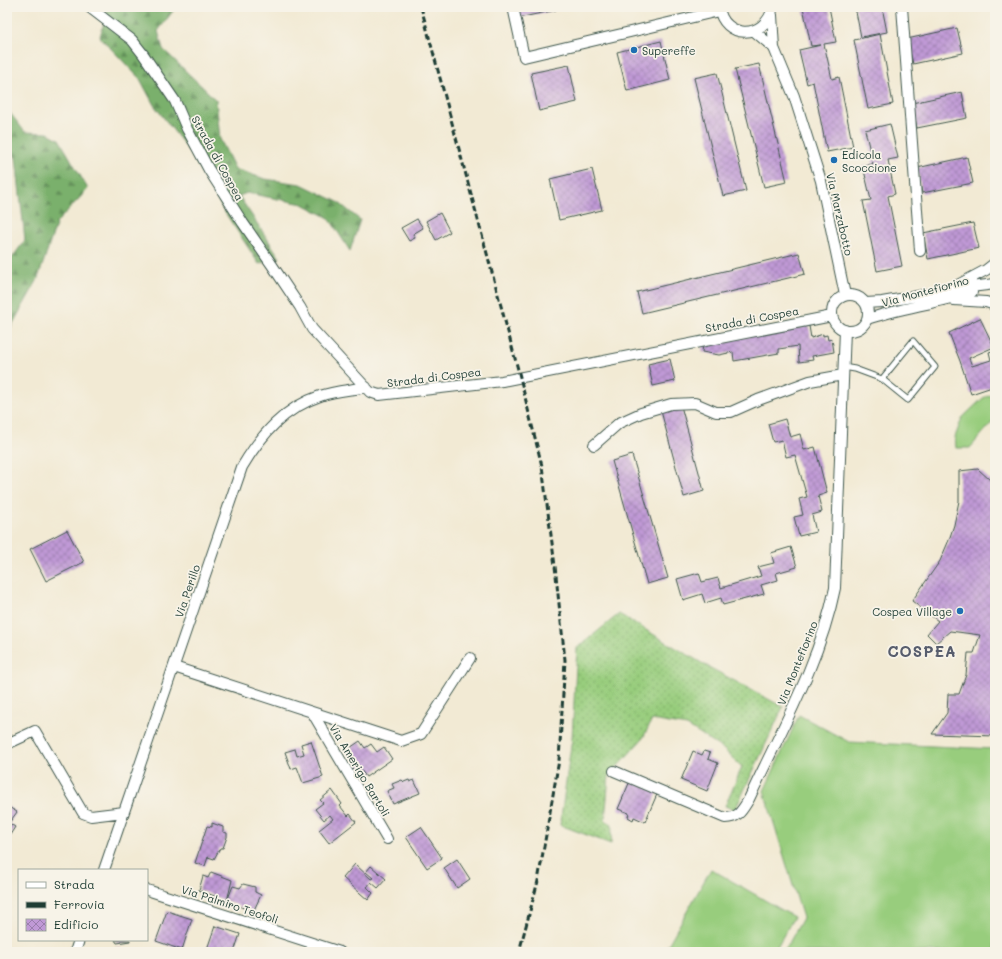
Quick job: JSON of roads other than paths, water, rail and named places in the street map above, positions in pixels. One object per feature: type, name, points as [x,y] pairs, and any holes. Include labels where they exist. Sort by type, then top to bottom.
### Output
[{"type":"street","name":"Strada di Cospea","points":[[90,7],[132,40],[143,54],[175,101],[209,170],[300,307],[312,329],[370,392],[379,395],[502,381],[832,316]]},
{"type":"street","points":[[513,7],[524,57],[719,9],[723,19],[729,26],[736,30],[745,32],[754,31]]},
{"type":"street","points":[[902,7],[920,251]]},
{"type":"street","name":"Via Marzabotto","points":[[773,11],[768,22],[754,31],[774,48]]},
{"type":"street","name":"Via Marzabotto","points":[[773,11],[774,48],[794,96],[821,181],[845,295]]},
{"type":"street","points":[[948,295],[986,270],[995,262]]},
{"type":"street","name":"Via Montefiorino","points":[[867,319],[948,295],[992,285]]},
{"type":"street","name":"Via Montefiorino","points":[[614,771],[724,818],[733,818],[742,811],[749,799],[796,701],[830,614],[835,588],[837,570],[845,330],[856,330],[861,328],[867,319],[868,311],[866,303],[859,297],[850,294],[845,295]]},
{"type":"street","points":[[845,295],[836,301],[832,316],[836,325],[845,330]]},
{"type":"street","points":[[948,295],[995,305]]},
{"type":"street","name":"Via Montefiorino","points":[[866,303],[948,295]]},
{"type":"street","points":[[594,445],[619,423],[641,413],[671,404],[695,403],[716,412],[731,412],[758,400],[843,371]]},
{"type":"street","name":"Via Perillo","points":[[104,869],[242,467],[254,446],[271,427],[292,409],[320,396],[366,388]]},
{"type":"street","name":"Via Amerigo Bartoli","points":[[174,667],[401,742],[421,734],[470,658]]},
{"type":"street","name":"Via Amerigo Bartoli","points":[[312,712],[387,839]]},
{"type":"street","points":[[7,744],[35,731],[83,813],[91,816],[124,812]]},
{"type":"street","name":"Via Palmiro Teofoli","points":[[148,890],[340,952]]},
{"type":"street","points":[[75,952],[79,941]]},
{"type":"street","points":[[305,941],[312,952]]},
{"type":"lane","points":[[843,371],[855,369],[882,379],[908,400],[935,367],[913,341],[882,379]]},
{"type":"railway","points":[[421,7],[520,377],[542,466],[565,660],[559,760],[538,881],[519,952]]},
{"type":"place","name":"Supereffe","points":[[634,50]]},
{"type":"place","name":"Edicola Scoccione","points":[[834,160]]},
{"type":"place","name":"Cospea Village","points":[[960,611]]},
{"type":"district","name":"COSPEA","points":[[922,651]]}]
